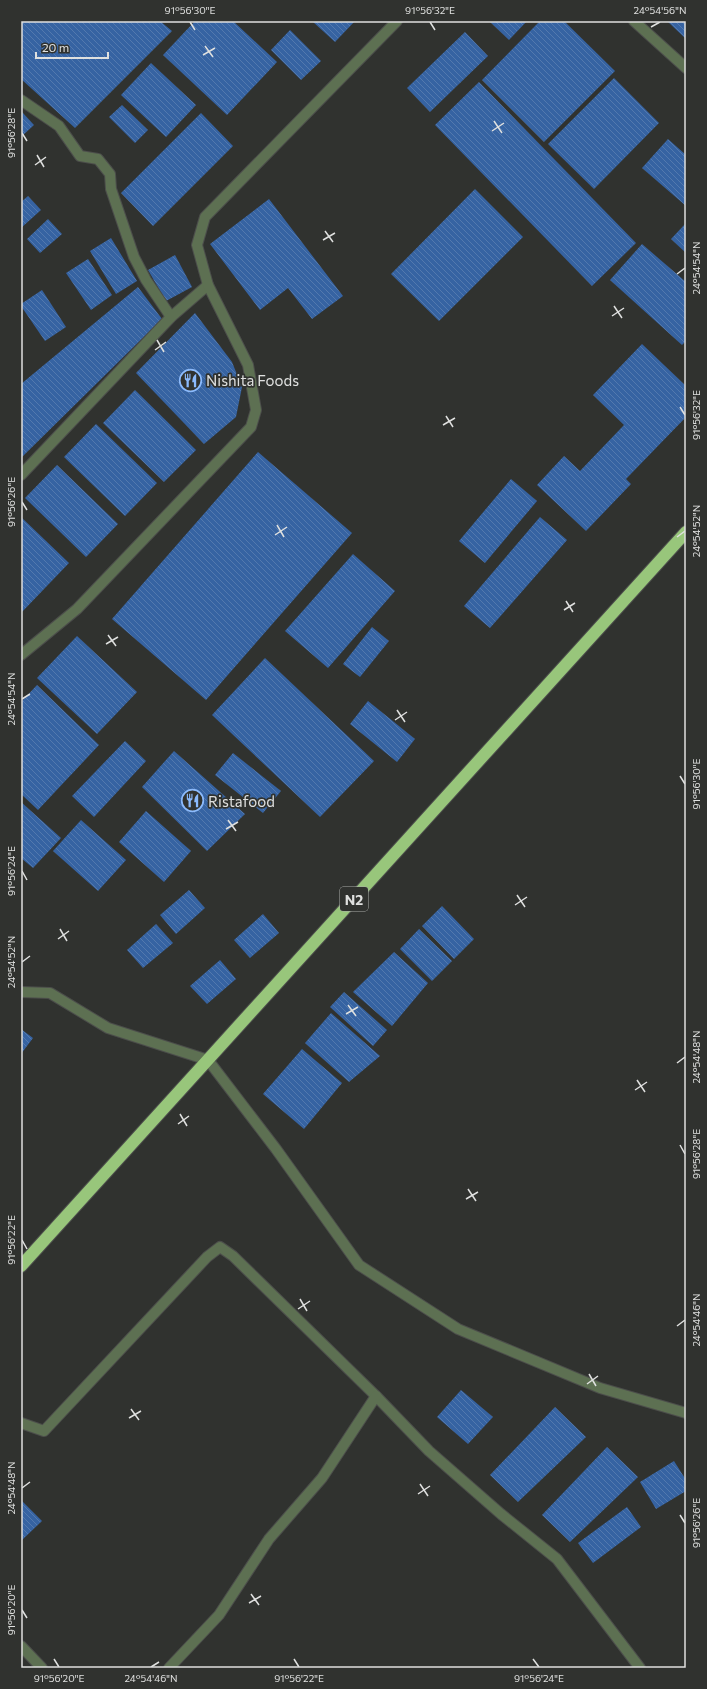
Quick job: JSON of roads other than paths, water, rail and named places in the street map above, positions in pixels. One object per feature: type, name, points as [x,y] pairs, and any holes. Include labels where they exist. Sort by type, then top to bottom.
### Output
[{"type":"highway","name":"N2","points":[[21,1266],[686,532]]},
{"type":"street","points":[[21,655],[77,609],[251,427],[256,410],[248,365],[208,285],[197,245],[205,217],[396,21]]},
{"type":"street","points":[[634,21],[686,68]]},
{"type":"street","points":[[21,100],[59,126],[80,156],[98,159],[110,174],[111,189],[134,257],[146,280],[171,317]]},
{"type":"street","points":[[21,475],[171,317],[208,285]]},
{"type":"street","points":[[21,992],[50,993],[108,1028],[208,1060],[276,1149],[359,1264],[458,1329],[600,1388],[686,1413]]},
{"type":"street","points":[[21,1423],[44,1431],[207,1257],[220,1246],[233,1256],[376,1396],[429,1451],[501,1514],[556,1559],[640,1668]]},
{"type":"street","points":[[169,1668],[219,1615],[269,1539],[322,1478],[376,1396]]},
{"type":"street","points":[[21,1646],[42,1668]]},
{"type":"place","name":"Nishita Foods","points":[[191,380]]},
{"type":"place","name":"Ristafood","points":[[193,801]]}]
